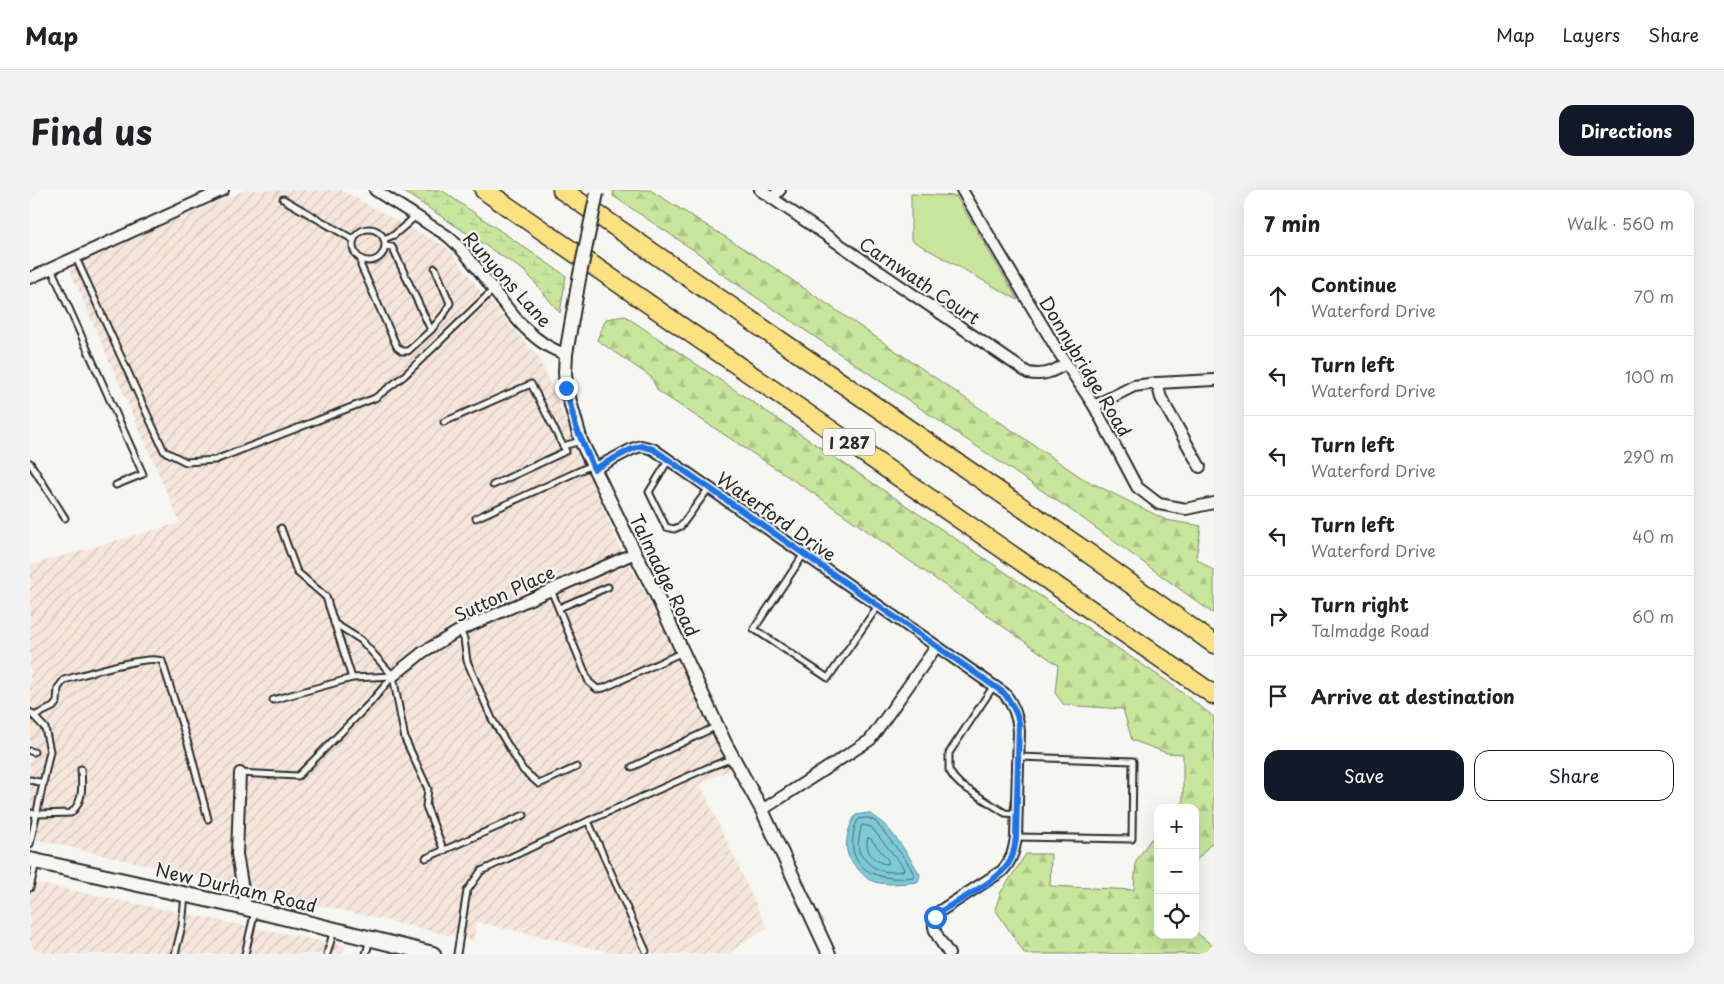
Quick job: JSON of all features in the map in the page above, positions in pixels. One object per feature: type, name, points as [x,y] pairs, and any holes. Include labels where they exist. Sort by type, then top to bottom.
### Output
[{"type":"highway","name":"I 287","points":[[484,190],[1214,695]]},
{"type":"highway","name":"I 287","points":[[562,190],[1088,553],[1214,644]]},
{"type":"main road","name":"New Durham Road","points":[[33,860],[251,909],[433,954]]},
{"type":"street","points":[[30,278],[223,190]]},
{"type":"street","name":"Runyons Lane","points":[[375,190],[452,240],[521,324],[553,351],[566,354]]},
{"type":"street","name":"Carnwath Court","points":[[760,190],[1028,373],[1040,376],[1066,364]]},
{"type":"street","points":[[772,198],[780,190]]},
{"type":"street","name":"Donnybridge Road","points":[[962,190],[1066,364],[1094,406],[1137,487],[1159,504],[1186,509],[1214,503]]},
{"type":"street","name":"Talmadge Road","points":[[597,191],[566,354],[566,388],[581,441],[718,726],[762,810],[829,954]]},
{"type":"street","points":[[1094,406],[1134,386],[1214,380]]},
{"type":"street","points":[[1157,383],[1161,398],[1200,467]]},
{"type":"street","name":"Waterford Drive","points":[[593,467],[641,446],[653,449],[1004,693],[1011,702],[1019,722],[1014,854],[1002,872],[935,917],[933,927],[949,954]]},
{"type":"street","name":"Sutton Place","points":[[393,676],[423,652],[460,630],[635,553]]},
{"type":"street","points":[[762,810],[870,740],[936,646]]},
{"type":"street","points":[[240,773],[238,854],[251,909]]},
{"type":"street","points":[[820,934],[821,954]]},
{"type":"lane","points":[[283,199],[354,240]]},
{"type":"lane","points":[[384,239],[394,235],[416,216]]},
{"type":"lane","points":[[371,229],[379,232],[384,239],[383,254],[377,259],[369,261],[361,259],[354,251],[354,240],[362,230],[371,229]]},
{"type":"lane","points":[[385,246],[392,247],[431,330]]},
{"type":"lane","points":[[76,258],[164,451],[186,462],[215,460],[375,398],[404,376],[492,290]]},
{"type":"lane","points":[[361,259],[361,266],[397,347],[402,351],[408,351],[431,330],[445,313],[450,303],[435,268]]},
{"type":"lane","points":[[52,268],[143,474],[116,485]]},
{"type":"lane","points":[[444,422],[531,384],[566,452],[493,485]]},
{"type":"lane","points":[[563,446],[581,441]]},
{"type":"lane","points":[[668,461],[649,492],[666,527],[674,529],[681,526],[709,488]]},
{"type":"lane","points":[[30,464],[65,518]]},
{"type":"lane","points":[[476,518],[593,467]]},
{"type":"lane","points":[[281,528],[297,572],[326,597],[352,678]]},
{"type":"lane","points":[[804,554],[754,629],[828,678],[878,606]]},
{"type":"lane","points":[[559,608],[608,587]]},
{"type":"lane","points":[[551,589],[589,682],[597,689],[604,688],[683,652]]},
{"type":"lane","points":[[334,623],[361,640],[393,676],[405,739],[428,789],[426,806],[444,851]]},
{"type":"lane","points":[[460,630],[464,638],[467,661],[492,719],[523,770],[539,784],[577,767]]},
{"type":"lane","points":[[30,844],[50,751],[45,728],[32,714],[53,706],[57,702],[56,694],[64,680],[141,660],[158,659],[162,661],[208,818]]},
{"type":"lane","points":[[273,700],[352,678],[393,676]]},
{"type":"lane","points":[[240,773],[298,776],[370,703],[393,676]]},
{"type":"lane","points":[[993,687],[949,753],[949,770],[962,785],[1005,813],[1017,814]]},
{"type":"lane","points":[[632,767],[718,726]]},
{"type":"lane","points":[[458,954],[466,891],[481,871],[588,821],[734,758]]},
{"type":"lane","points":[[1016,837],[1132,839],[1133,761],[1018,758]]},
{"type":"lane","points":[[30,813],[71,813],[79,806],[82,792],[81,770]]},
{"type":"lane","points":[[30,780],[44,783]]},
{"type":"lane","points":[[426,858],[524,815]]},
{"type":"lane","points":[[588,821],[646,951]]},
{"type":"lane","points":[[30,888],[33,860]]},
{"type":"lane","points":[[175,954],[182,926],[185,894]]},
{"type":"lane","points":[[245,954],[251,909]]},
{"type":"lane","points":[[327,954],[334,930]]},
{"type":"lane","points":[[366,954],[370,939]]},
{"type":"shaded area","points":[[245,190],[341,190],[448,248],[478,288],[539,358],[621,550],[741,764],[700,784],[767,928],[727,954],[618,954],[476,922],[474,941],[30,838],[30,565],[180,523],[68,266]]},
{"type":"shaded area","points":[[30,882],[345,946],[342,954],[30,954]]},
{"type":"green space","points":[[401,190],[441,190],[566,276],[560,313],[526,272]]},
{"type":"green space","points":[[614,190],[650,190],[770,265],[1082,478],[1166,520],[1201,526],[1196,558],[1214,571],[1214,614],[1078,515],[716,270],[701,255],[613,196]]},
{"type":"green space","points":[[911,194],[956,196],[1018,300],[911,240]]},
{"type":"green space","points":[[625,316],[1168,682],[1214,717],[1214,840],[1199,857],[1199,804],[1183,804],[1183,754],[1167,753],[1132,740],[1123,709],[1064,705],[1055,693],[1058,665],[813,493],[658,391],[651,377],[597,340],[606,319]]},
{"type":"green space","points":[[1151,839],[1154,839],[1154,939],[1199,939],[1199,935],[1214,947],[1214,954],[1025,954],[995,909],[1001,892],[1026,854],[1051,854],[1050,886],[1134,890],[1136,861]]},
{"type":"water","points":[[868,813],[883,823],[897,840],[920,875],[918,882],[879,883],[868,879],[851,860],[847,850],[849,828],[856,815]]},
{"type":"route","points":[[566,388],[576,427],[594,469],[632,449],[641,446],[653,449],[1004,693],[1011,702],[1019,722],[1014,854],[1002,872],[935,917]]}]
